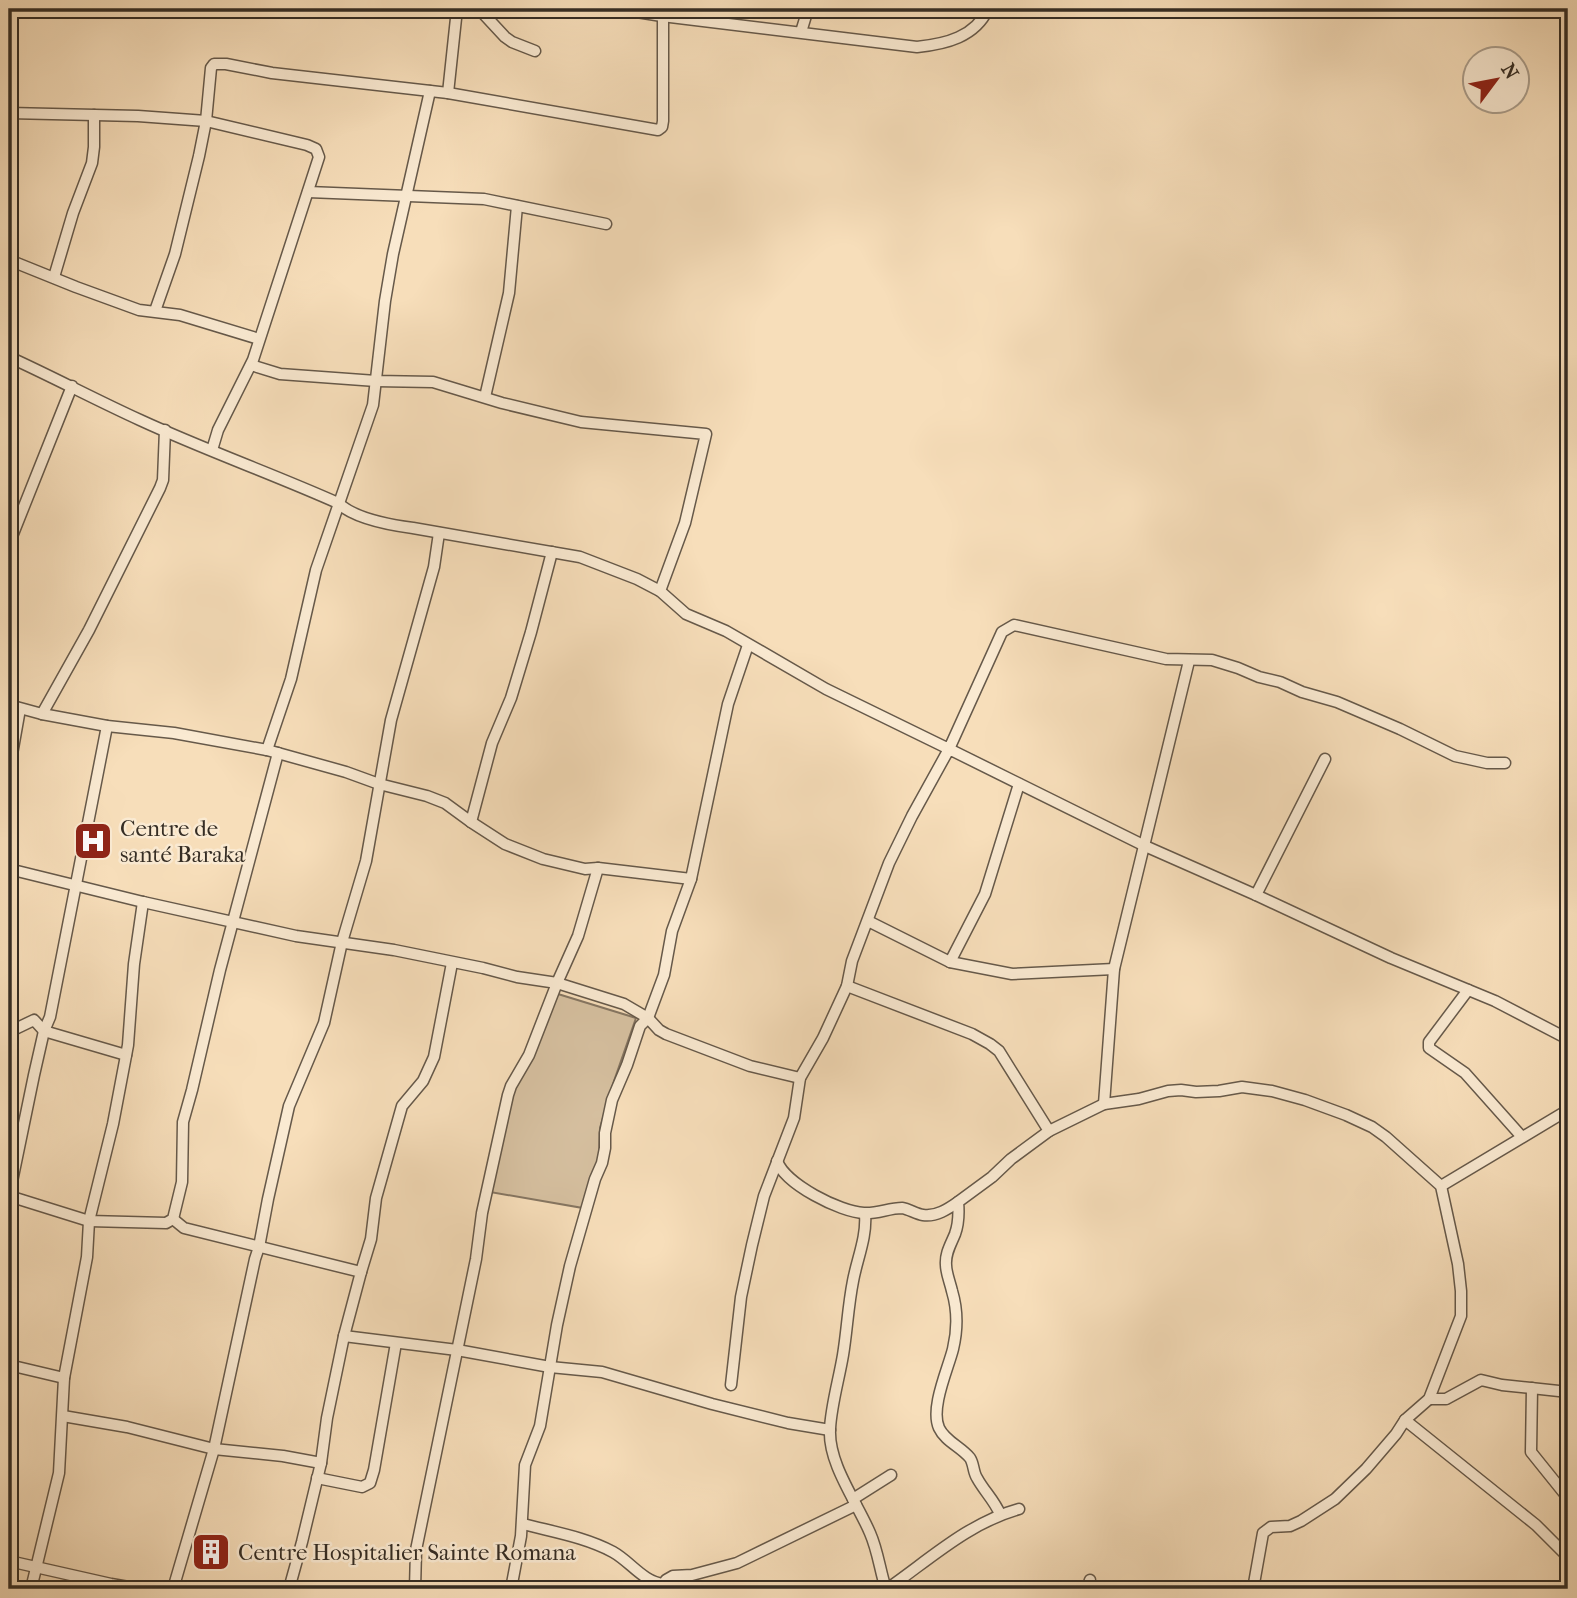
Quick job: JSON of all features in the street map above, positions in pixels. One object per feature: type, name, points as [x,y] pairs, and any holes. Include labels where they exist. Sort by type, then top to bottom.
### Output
[{"type":"street","points":[[448,93],[457,9]]},
{"type":"street","points":[[479,9],[505,37],[535,51]]},
{"type":"street","points":[[618,9],[917,47],[940,45],[960,37],[978,24],[988,9]]},
{"type":"street","points":[[801,32],[808,9]]},
{"type":"street","points":[[155,312],[175,254],[191,193],[206,121],[211,68],[214,64],[448,93],[658,130],[663,121],[662,13]]},
{"type":"street","points":[[107,726],[50,1017],[44,1031],[9,1198],[89,1221],[166,1223],[173,1219],[182,1182],[185,1111],[233,922],[316,570],[373,405],[393,254],[430,92]]},
{"type":"street","points":[[9,113],[138,116],[206,121],[316,149],[319,157],[251,365],[218,430],[212,450]]},
{"type":"street","points":[[54,277],[73,213],[92,163],[94,115]]},
{"type":"street","points":[[308,192],[484,199],[606,224]]},
{"type":"street","points":[[485,397],[509,293],[517,206]]},
{"type":"street","points":[[9,260],[139,310],[180,315],[259,339]]},
{"type":"street","points":[[9,357],[139,420],[338,503],[344,509],[385,524],[580,557],[637,579],[660,592],[686,614],[726,631],[826,689],[1145,846],[1391,958],[1495,1001],[1568,1040]]},
{"type":"street","points":[[251,365],[280,374],[433,382],[502,403],[581,422],[706,434],[685,523],[660,592]]},
{"type":"street","points":[[9,544],[72,386]]},
{"type":"street","points":[[42,714],[89,630],[160,488],[163,480],[165,430]]},
{"type":"street","points":[[173,1589],[214,1450],[289,1106],[324,1023],[342,942],[366,861],[391,720],[434,567],[439,533]]},
{"type":"street","points":[[471,822],[492,743],[511,698],[531,632],[552,552]]},
{"type":"street","points":[[732,1385],[741,1297],[764,1196],[794,1118],[800,1078],[823,1038],[847,986],[852,961],[889,863],[949,749],[1002,632],[1014,625],[1166,659],[1212,660],[1337,702],[1455,756],[1487,763],[1505,763]]},
{"type":"street","points":[[511,1589],[523,1524],[524,1474],[540,1426],[570,1266],[602,1163],[612,1100],[640,1026],[648,1018],[664,975],[673,931],[691,879],[728,704],[748,645]]},
{"type":"street","points":[[1104,1104],[1114,969],[1189,661]]},
{"type":"street","points":[[9,705],[107,726],[174,733],[273,752],[427,796],[444,803],[505,844],[543,859],[585,869],[598,868],[691,879]]},
{"type":"street","points":[[9,771],[20,709]]},
{"type":"street","points":[[1256,895],[1325,759]]},
{"type":"street","points":[[950,962],[985,894],[1019,783]]},
{"type":"street","points":[[415,1589],[416,1550],[508,1095],[529,1055],[578,936],[598,868]]},
{"type":"street","points":[[9,869],[296,936],[394,950],[557,983],[624,1004],[648,1018],[666,1034],[750,1066],[800,1078]]},
{"type":"street","points":[[31,1589],[59,1473],[64,1378],[87,1257],[89,1221],[113,1124],[126,1055],[143,902]]},
{"type":"street","points":[[868,921],[950,962],[1012,974],[1114,969]]},
{"type":"street","points":[[289,1589],[321,1463],[327,1418],[344,1336],[371,1239],[376,1198],[402,1106],[422,1081],[434,1057],[452,963]]},
{"type":"street","points":[[847,986],[972,1034],[990,1044],[999,1051],[1049,1131]]},
{"type":"street","points":[[1468,990],[1429,1042],[1429,1048],[1465,1073],[1522,1137]]},
{"type":"street","points":[[9,1032],[34,1020],[44,1031],[126,1055]]},
{"type":"street","points":[[777,1161],[786,1176],[822,1199],[846,1210],[865,1213],[902,1208],[923,1215],[936,1214],[958,1202],[1049,1131],[1104,1104],[1181,1090],[1219,1091],[1242,1087],[1281,1093],[1346,1115],[1373,1128],[1396,1145],[1441,1186],[1458,1264],[1461,1317],[1429,1399],[1405,1420],[1366,1469],[1335,1499],[1301,1521],[1290,1526],[1271,1527],[1263,1533],[1253,1589]]},
{"type":"street","points":[[1441,1186],[1568,1110]]},
{"type":"street","points":[[958,1202],[957,1225],[946,1264],[958,1322],[938,1402],[939,1427],[970,1458],[975,1475],[996,1503],[1000,1514]]},
{"type":"street","points":[[865,1213],[866,1226],[853,1282],[830,1430],[839,1469],[876,1548],[890,1588],[946,1545],[1000,1514],[1019,1508]]},
{"type":"street","points":[[173,1219],[184,1227],[361,1272]]},
{"type":"street","points":[[344,1336],[457,1350],[550,1367],[602,1372],[712,1404],[788,1423],[830,1430]]},
{"type":"street","points":[[317,1478],[362,1487],[370,1483],[396,1343]]},
{"type":"street","points":[[9,1365],[64,1378]]},
{"type":"street","points":[[1429,1399],[1446,1399],[1480,1380],[1568,1392]]},
{"type":"street","points":[[1532,1388],[1531,1452],[1568,1498]]},
{"type":"street","points":[[62,1416],[127,1427],[214,1450],[283,1456],[321,1463]]},
{"type":"street","points":[[1405,1420],[1536,1525],[1568,1557]]},
{"type":"street","points":[[523,1524],[588,1541],[614,1553],[658,1586],[673,1576],[692,1575],[737,1563],[845,1509],[891,1475]]},
{"type":"street","points":[[9,1561],[140,1589]]},
{"type":"shaded area","points":[[558,994],[636,1018],[600,1128],[599,1157],[583,1208],[490,1192],[515,1086]]},
{"type":"place","name":"Centre de santé Baraka","points":[[93,841]]},
{"type":"place","name":"Centre Hospitalier Sainte Romana","points":[[211,1552]]}]
